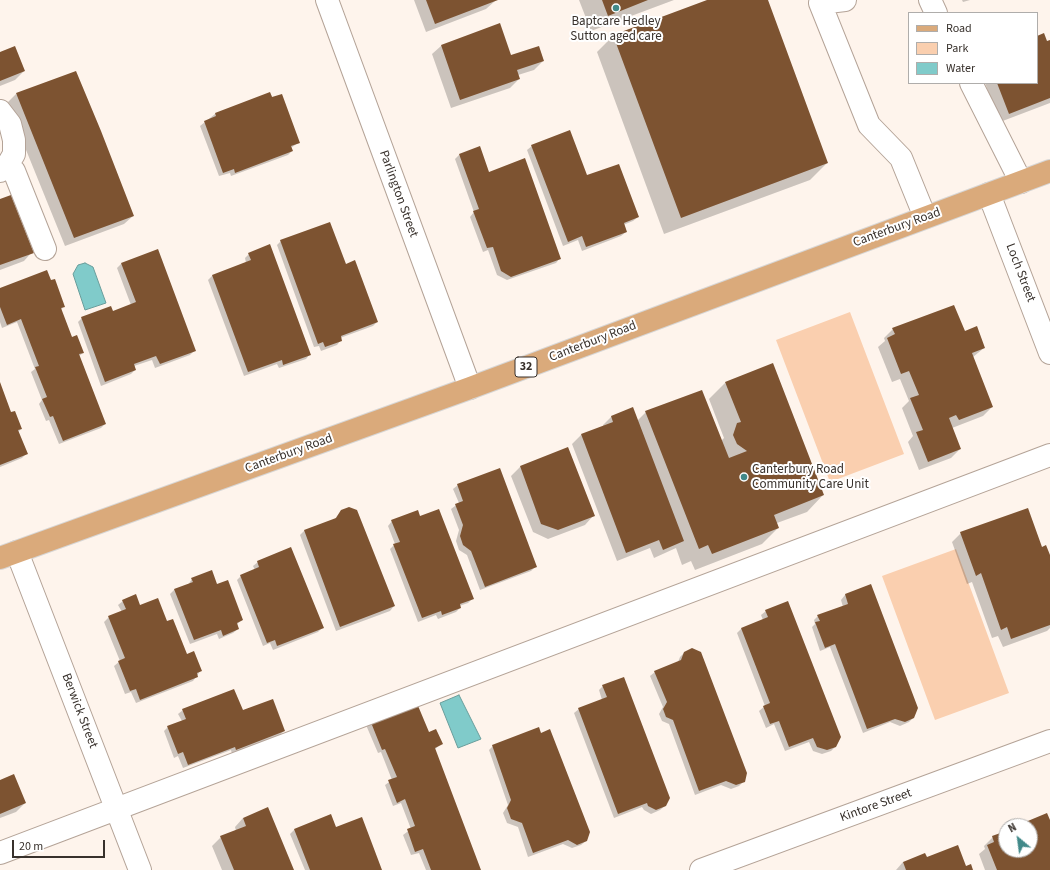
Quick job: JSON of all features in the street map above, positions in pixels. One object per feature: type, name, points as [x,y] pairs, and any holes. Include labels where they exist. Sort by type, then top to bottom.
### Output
[{"type":"main road","name":"Canterbury Road","points":[[9,555],[470,388],[1050,171]]},
{"type":"street","name":"Parlington Street","points":[[326,0],[470,388]]},
{"type":"street","points":[[845,0],[821,2],[869,125],[900,158],[925,217]]},
{"type":"street","points":[[930,0],[936,12]]},
{"type":"street","points":[[972,84],[1021,182]]},
{"type":"street","points":[[0,111],[10,124],[14,140],[14,154],[3,168],[14,171],[45,249]]},
{"type":"street","name":"Loch Street","points":[[989,194],[1050,353]]},
{"type":"street","points":[[0,853],[1050,455]]},
{"type":"street","name":"Berwick Street","points":[[9,555],[117,809],[140,870]]},
{"type":"street","name":"Kintore Street","points":[[701,870],[1050,741]]},
{"type":"green space","points":[[850,312],[904,454],[830,482],[776,340]]},
{"type":"green space","points":[[956,549],[1009,693],[935,720],[882,576]]},
{"type":"water","points":[[85,263],[93,267],[106,303],[85,310],[73,274],[78,265]]},
{"type":"water","points":[[459,695],[481,739],[458,748],[440,703]]},
{"type":"building","points":[[426,0],[498,0],[435,24]]},
{"type":"building","name":"Baptcare Hedley Sutton aged care","points":[[602,0],[648,0],[608,16]]},
{"type":"building","points":[[707,0],[768,0],[828,163],[681,218],[613,35]]},
{"type":"building","points":[[500,23],[511,55],[539,46],[544,61],[517,70],[520,79],[460,100],[441,45]]},
{"type":"building","points":[[1044,33],[1047,41],[1050,40],[1050,98],[1009,114],[997,84],[1038,84],[1038,36]]},
{"type":"building","points":[[15,46],[25,71],[0,81],[0,52]]},
{"type":"building","points":[[76,71],[134,216],[74,238],[16,93]]},
{"type":"building","points":[[270,92],[272,97],[282,94],[300,143],[291,146],[293,151],[235,173],[234,169],[223,173],[204,121],[216,116],[215,113]]},
{"type":"building","points":[[570,130],[587,175],[619,164],[639,217],[624,223],[627,232],[586,247],[582,236],[568,242],[531,145]]},
{"type":"building","points":[[480,146],[489,172],[525,158],[561,259],[511,277],[501,271],[493,247],[487,248],[473,211],[479,209],[459,154]]},
{"type":"building","points":[[11,195],[34,253],[0,265],[0,199]]},
{"type":"building","points":[[330,222],[346,264],[355,260],[378,322],[341,336],[342,341],[325,347],[323,342],[318,344],[280,240]]},
{"type":"building","points":[[270,244],[311,355],[283,365],[282,360],[248,372],[212,275],[251,260],[248,253]]},
{"type":"building","points":[[158,249],[196,351],[160,364],[156,356],[134,364],[136,370],[105,382],[81,317],[111,306],[113,311],[136,302],[121,263]]},
{"type":"building","points":[[47,270],[51,280],[55,279],[65,307],[61,308],[72,337],[77,335],[84,353],[79,354],[106,424],[63,441],[53,416],[50,417],[42,399],[47,397],[35,367],[39,366],[21,319],[7,325],[0,307],[0,288]]},
{"type":"building","points":[[954,305],[965,331],[977,326],[985,348],[972,353],[993,407],[959,420],[956,415],[949,418],[961,449],[928,462],[916,432],[923,430],[910,398],[919,395],[909,371],[901,374],[887,338],[895,334],[892,328]]},
{"type":"building","name":"Canterbury Road Community Care Unit","points":[[773,363],[824,495],[774,515],[779,528],[712,554],[708,545],[699,549],[645,411],[702,390],[729,458],[747,451],[737,444],[733,435],[737,423],[741,422],[725,382]]},
{"type":"building","points":[[0,382],[11,412],[15,411],[22,429],[18,430],[28,454],[0,465]]},
{"type":"building","points":[[633,407],[684,541],[663,550],[659,540],[626,553],[581,434],[613,422],[611,416]]},
{"type":"building","points":[[568,447],[595,516],[558,530],[541,524],[520,466]]},
{"type":"building","points":[[500,468],[537,567],[485,587],[471,551],[463,545],[460,536],[463,525],[455,504],[463,501],[457,484]]},
{"type":"building","points":[[349,507],[357,510],[395,606],[340,627],[304,530],[336,518],[341,510]]},
{"type":"building","points":[[1028,508],[1042,547],[1046,545],[1050,555],[1050,625],[1011,639],[1007,627],[1001,630],[981,573],[976,576],[960,532]]},
{"type":"building","points":[[439,509],[474,599],[460,604],[461,608],[442,615],[441,611],[422,618],[393,544],[400,542],[391,520],[418,510],[420,516]]},
{"type":"building","points":[[291,547],[324,628],[277,646],[275,640],[267,643],[240,575],[259,567],[257,561]]},
{"type":"building","points":[[212,570],[217,584],[228,580],[243,620],[237,623],[239,629],[223,636],[221,630],[194,640],[174,589],[193,582],[191,578]]},
{"type":"building","points":[[871,584],[918,708],[914,718],[905,722],[895,719],[867,729],[835,644],[825,648],[815,622],[820,621],[817,615],[848,604],[845,594]]},
{"type":"building","points":[[136,594],[140,605],[158,598],[167,621],[173,619],[187,654],[194,651],[202,671],[197,673],[198,677],[140,700],[136,689],[130,691],[118,661],[125,658],[108,616],[126,609],[122,600]]},
{"type":"building","points":[[788,601],[841,737],[836,747],[827,750],[817,747],[813,738],[789,747],[779,721],[770,724],[763,706],[770,703],[741,628],[768,617],[765,610]]},
{"type":"building","points":[[692,648],[701,652],[747,773],[745,782],[736,785],[726,781],[699,791],[673,720],[666,717],[663,709],[667,702],[654,671],[681,660],[684,652]]},
{"type":"building","points":[[624,677],[670,798],[666,806],[656,810],[648,806],[647,803],[618,814],[578,708],[607,697],[602,685]]},
{"type":"building","points":[[234,689],[243,710],[273,699],[285,731],[236,750],[235,747],[188,765],[183,752],[178,754],[167,726],[186,719],[182,709]]},
{"type":"building","points":[[416,701],[429,732],[436,729],[443,744],[435,748],[481,870],[431,870],[423,849],[415,852],[407,829],[415,826],[405,799],[397,803],[388,780],[397,777],[385,749],[382,750],[370,720]]},
{"type":"building","points":[[539,727],[541,733],[550,729],[590,832],[587,841],[577,845],[568,840],[533,853],[522,823],[511,819],[507,808],[511,800],[492,745]]},
{"type":"building","points":[[14,774],[26,803],[0,814],[0,780]]},
{"type":"building","points":[[268,807],[294,870],[234,870],[220,836],[246,826],[243,818]]},
{"type":"building","points":[[1047,813],[1050,820],[1050,870],[997,870],[987,845],[994,842],[992,836],[998,834],[998,858],[1038,858],[1038,818],[1035,818]]},
{"type":"building","points":[[331,814],[336,827],[362,817],[382,870],[310,870],[294,829]]},
{"type":"building","points":[[958,845],[966,866],[971,864],[973,870],[906,870],[903,862],[925,853],[927,857]]},
{"type":"place","name":"Baptcare Hedley Sutton aged care","points":[[616,8]]},
{"type":"place","name":"Canterbury Road Community Care Unit","points":[[744,477]]}]
